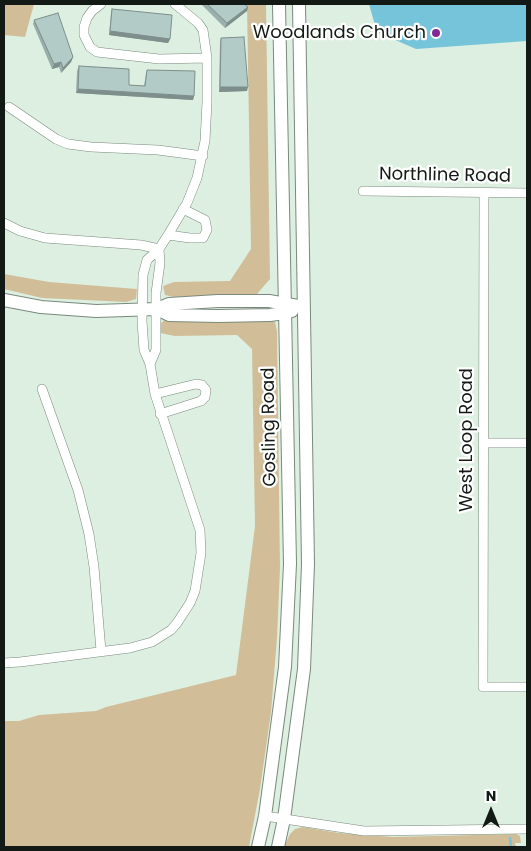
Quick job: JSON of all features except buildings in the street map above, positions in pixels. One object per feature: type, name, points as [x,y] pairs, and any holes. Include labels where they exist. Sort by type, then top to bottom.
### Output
[{"type":"main road","name":"Gosling Road","points":[[258,847],[265,816],[285,668],[290,564],[279,4]]},
{"type":"main road","name":"Gosling Road","points":[[278,847],[284,819],[304,669],[307,607],[308,564],[298,4]]},
{"type":"main road","points":[[4,300],[64,310],[142,310],[156,309],[169,304],[270,300],[284,308],[304,307]]},
{"type":"street","points":[[101,4],[86,18],[84,27],[84,35],[90,47],[98,52],[159,59],[207,58]]},
{"type":"street","points":[[4,663],[136,646],[160,638],[171,630],[183,614],[198,581],[202,553],[200,530],[160,414],[150,364],[144,350],[142,310],[143,275],[147,260],[159,249],[183,209],[195,183],[202,156],[207,102],[207,58],[203,30],[198,23],[175,4]]},
{"type":"street","points":[[9,107],[56,139],[68,144],[92,148],[158,150],[202,156]]},
{"type":"street","name":"Northline Road","points":[[363,191],[484,194],[527,193]]},
{"type":"street","name":"West Loop Road","points":[[484,194],[483,687],[527,687]]},
{"type":"street","points":[[168,235],[203,238],[208,230],[205,220],[183,209]]},
{"type":"street","points":[[4,223],[20,231],[45,238],[141,244],[159,249]]},
{"type":"street","points":[[150,364],[156,350],[156,286],[160,263],[159,249]]},
{"type":"street","points":[[155,394],[196,384],[202,384],[206,390],[205,398],[202,401],[160,414]]},
{"type":"street","points":[[42,389],[78,490],[89,534],[102,651]]},
{"type":"street","points":[[483,443],[527,443]]},
{"type":"street","points":[[265,816],[364,830],[527,830]]},
{"type":"shaded area","points":[[4,4],[34,4],[25,37],[4,35]]},
{"type":"shaded area","points":[[247,4],[266,4],[270,279],[257,294],[174,297],[165,295],[163,286],[174,282],[230,281],[251,249]]},
{"type":"shaded area","points":[[4,274],[49,282],[137,289],[136,299],[126,302],[42,298],[4,289]]},
{"type":"shaded area","points":[[167,318],[268,319],[275,322],[277,331],[280,568],[277,638],[271,712],[260,789],[249,847],[4,847],[4,721],[19,721],[39,715],[96,711],[236,675],[255,526],[252,349],[237,335],[175,336],[160,333],[160,324]]},
{"type":"shaded area","points":[[303,827],[339,833],[393,837],[516,834],[520,836],[521,843],[515,843],[516,847],[284,847],[290,834],[295,829]]},
{"type":"water","points":[[369,4],[527,4],[527,41],[416,49],[377,32]]},
{"type":"waterway","points":[[510,838],[511,847]]},
{"type":"place","name":"Woodlands Church","points":[[436,33]]}]
